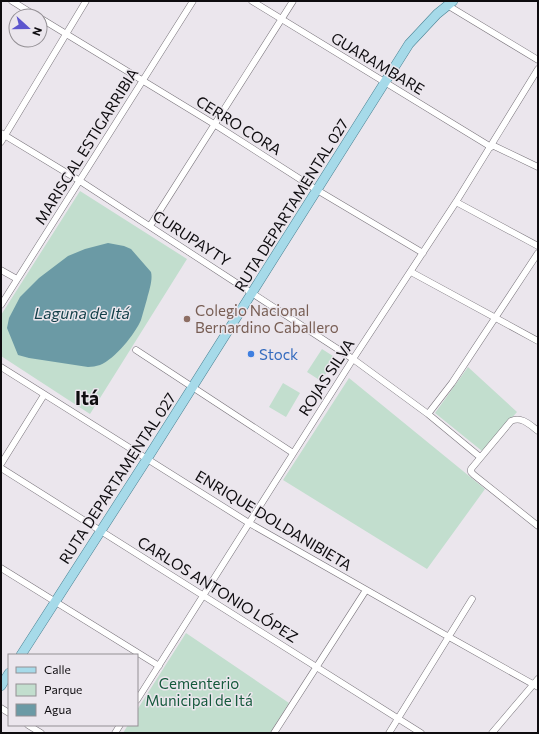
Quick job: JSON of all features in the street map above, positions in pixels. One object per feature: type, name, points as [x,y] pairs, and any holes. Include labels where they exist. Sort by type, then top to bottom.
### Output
[{"type":"main road","name":"RUTA DEPARTAMENTAL 027","points":[[22,654],[147,459],[409,44],[428,23],[450,3]]},
{"type":"main road","points":[[1,686],[8,675]]},
{"type":"street","points":[[12,1],[23,8]]},
{"type":"street","points":[[1,142],[3,134],[86,1]]},
{"type":"street","name":"MARISCAL ESTIGARRIBIA","points":[[1,305],[80,181],[141,81],[193,1]]},
{"type":"street","name":"GUARAMBARE","points":[[252,1],[492,146],[538,167]]},
{"type":"street","points":[[150,226],[293,1]]},
{"type":"street","points":[[450,3],[538,60]]},
{"type":"street","name":"CERRO CORA","points":[[48,23],[141,81],[214,124],[317,190],[424,253]]},
{"type":"street","name":"ROJAS SILVA","points":[[138,698],[353,359],[424,253],[492,146],[538,69]]},
{"type":"street","name":"CURUPAYTY","points":[[3,134],[80,181],[353,359],[428,414],[480,457]]},
{"type":"street","points":[[456,202],[538,246]]},
{"type":"street","points":[[428,414],[452,383],[538,253]]},
{"type":"street","points":[[1,270],[17,279]]},
{"type":"street","points":[[411,272],[538,341]]},
{"type":"street","points":[[136,350],[293,453]]},
{"type":"street","name":"ENRIQUE DOLDANIBIETA","points":[[1,367],[249,523],[535,685]]},
{"type":"street","points":[[1,464],[44,395]]},
{"type":"street","points":[[538,431],[521,420],[516,419],[511,421],[471,469],[471,472],[538,526]]},
{"type":"street","name":"CARLOS ANTONIO LÓPEZ","points":[[1,468],[421,733]]},
{"type":"street","points":[[1,568],[158,666]]},
{"type":"street","points":[[274,733],[366,590]]},
{"type":"street","points":[[388,733],[472,599]]},
{"type":"street","points":[[492,733],[535,685],[538,679]]},
{"type":"street","points":[[30,726],[41,733]]},
{"type":"green space","points":[[80,191],[187,259],[90,414],[1,356],[1,315]]},
{"type":"green space","points":[[322,349],[336,358],[321,381],[307,372]]},
{"type":"green space","points":[[468,367],[517,412],[482,451],[435,413]]},
{"type":"green space","points":[[349,378],[485,489],[427,569],[283,480]]},
{"type":"green space","points":[[283,383],[300,393],[286,417],[269,407]]},
{"type":"green space","name":"Cementerio Municipal de Itá","points":[[186,633],[289,703],[270,733],[123,733],[127,726],[138,726],[138,708]]},
{"type":"water","name":"Laguna de Itá","points":[[108,243],[131,249],[151,272],[152,278],[141,320],[129,339],[118,352],[106,362],[92,367],[29,358],[18,355],[7,328],[9,318],[20,297],[39,278],[68,256],[85,249]]},
{"type":"place","name":"Colegio Nacional Bernardino Caballero","points":[[187,319]]},
{"type":"place","name":"Stock","points":[[251,354]]},
{"type":"district","name":"Itá","points":[[87,397]]}]
